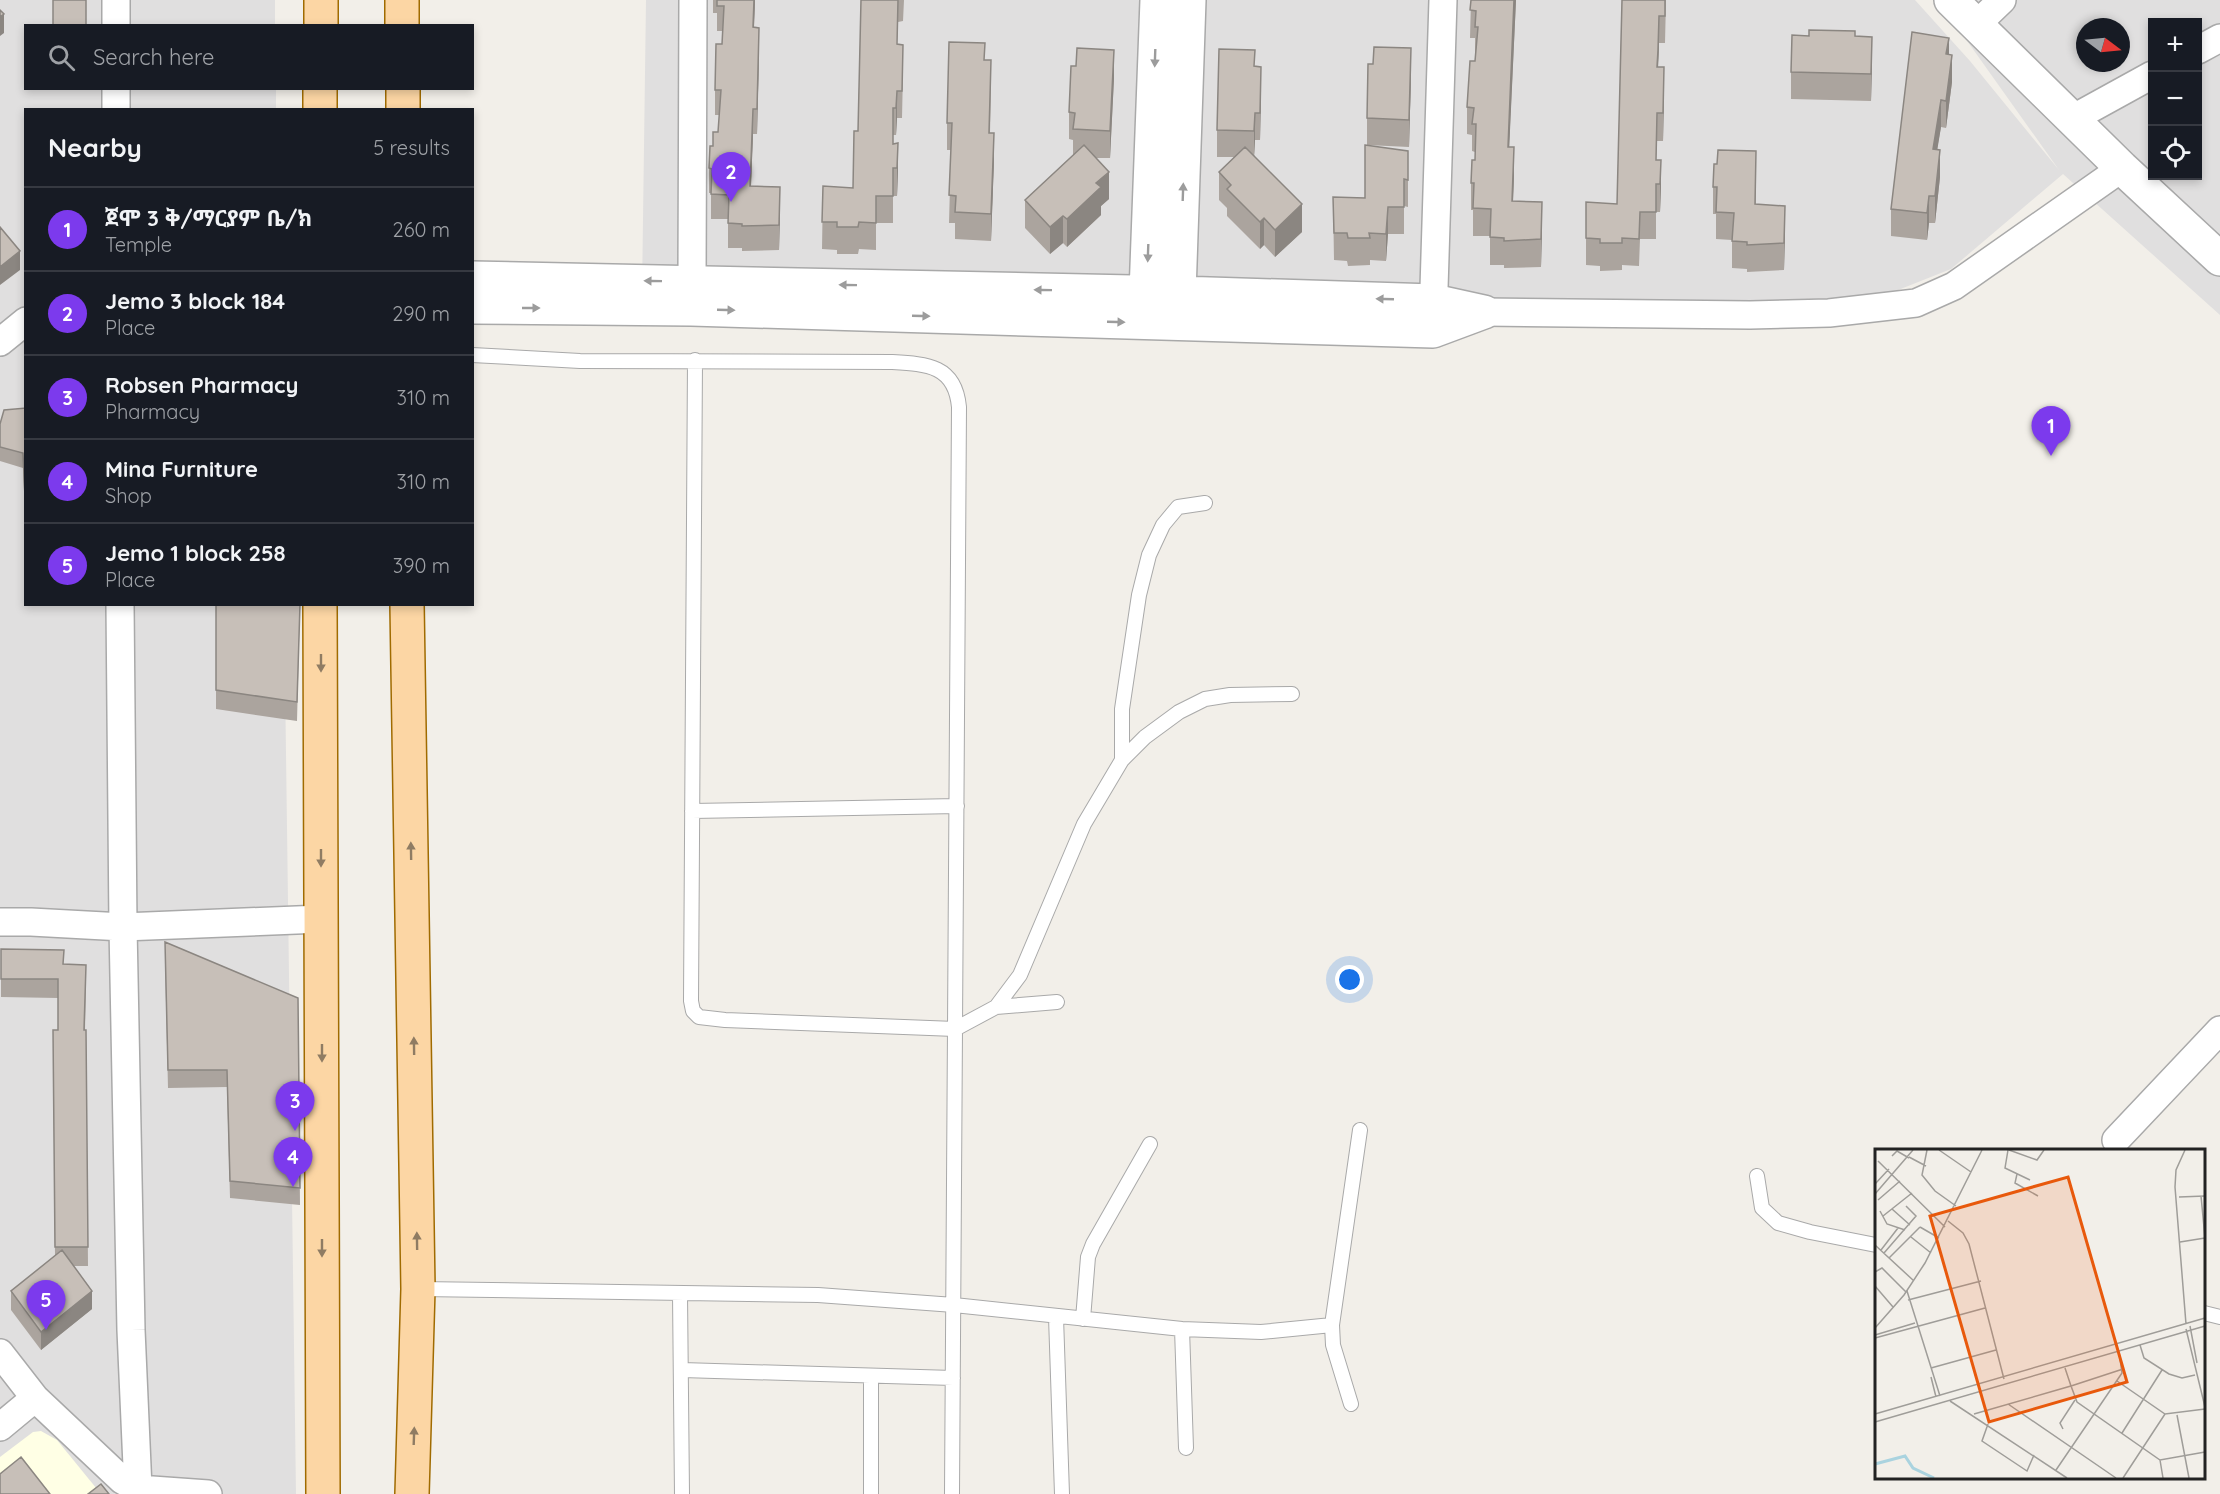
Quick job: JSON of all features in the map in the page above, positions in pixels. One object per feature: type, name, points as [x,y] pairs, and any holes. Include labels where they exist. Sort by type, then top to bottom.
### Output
[{"type":"main road","points":[[321,0],[321,24]]},
{"type":"main road","points":[[402,0],[402,24]]},
{"type":"main road","points":[[320,90],[320,108]]},
{"type":"main road","points":[[403,90],[403,108]]},
{"type":"main road","points":[[320,606],[323,1494]]},
{"type":"main road","points":[[407,606],[418,1289],[412,1494]]},
{"type":"street","points":[[116,24],[117,0]]},
{"type":"street","points":[[692,281],[693,0]]},
{"type":"street","points":[[1433,316],[1443,0]]},
{"type":"street","points":[[1950,0],[2122,168],[2220,259]]},
{"type":"street","points":[[1976,25],[2002,0]]},
{"type":"street","points":[[1146,293],[1173,12]]},
{"type":"street","points":[[1173,12],[1179,292]]},
{"type":"street","points":[[2202,48],[2220,38]]},
{"type":"street","points":[[2072,119],[2148,77]]},
{"type":"street","points":[[116,90],[116,108]]},
{"type":"street","points":[[474,307],[1433,316],[1484,312],[1829,313],[1916,303],[1954,286],[2122,168]]},
{"type":"street","points":[[474,278],[1179,292],[1433,316]]},
{"type":"street","points":[[0,342],[24,323]]},
{"type":"street","points":[[120,606],[123,927],[131,1330],[138,1489]]},
{"type":"street","points":[[0,922],[123,927],[321,919]]},
{"type":"street","points":[[2116,1140],[2220,1030]]},
{"type":"street","points":[[0,1353],[35,1398],[122,1480],[138,1489],[208,1494]]},
{"type":"street","points":[[0,1427],[35,1398]]},
{"type":"lane","points":[[474,355],[580,361],[903,362],[926,364],[942,372],[952,381],[958,391],[952,1494]]},
{"type":"lane","points":[[695,360],[691,1001],[693,1011],[699,1017],[725,1020],[956,1029],[996,1007],[1057,1002]]},
{"type":"lane","points":[[1122,760],[1122,709],[1139,595],[1149,555],[1163,525],[1178,507],[1206,503]]},
{"type":"lane","points":[[996,1007],[1020,975],[1084,824],[1122,760],[1145,737],[1170,718],[1205,699],[1230,695],[1292,694]]},
{"type":"lane","points":[[692,811],[957,806]]},
{"type":"lane","points":[[1350,1404],[1333,1345],[1332,1325],[1360,1130]]},
{"type":"lane","points":[[1083,1319],[1088,1257],[1093,1244],[1150,1144]]},
{"type":"lane","points":[[1757,1176],[1762,1208],[1778,1222],[1810,1232],[1875,1245]]},
{"type":"lane","points":[[418,1289],[818,1295],[954,1305],[1182,1329],[1261,1332],[1332,1325]]},
{"type":"lane","points":[[680,1294],[682,1494]]},
{"type":"lane","points":[[2205,1313],[2220,1317]]},
{"type":"lane","points":[[1056,1317],[1062,1494]]},
{"type":"lane","points":[[1182,1329],[1186,1448]]},
{"type":"lane","points":[[682,1371],[953,1378]]},
{"type":"lane","points":[[871,1376],[871,1494]]},
{"type":"shaded area","points":[[0,0],[275,0],[275,24],[24,24],[24,90],[276,90],[276,108],[24,108],[24,606],[284,606],[296,1494],[0,1494]]},
{"type":"shaded area","points":[[646,0],[1915,0],[1970,61],[2059,170],[1938,0],[2220,0],[2220,315],[2063,174],[1951,269],[1830,317],[642,293]]},
{"type":"shaded area","points":[[41,1431],[57,1440],[101,1494],[0,1494],[0,1457],[33,1432]]},
{"type":"building","points":[[53,0],[86,0],[86,24],[53,24]]},
{"type":"building","points":[[717,0],[754,0],[753,27],[759,28],[757,109],[753,109],[750,186],[780,187],[779,225],[742,226],[742,224],[728,223],[729,195],[711,194],[710,146],[713,146],[713,132],[718,132],[721,90],[715,90],[716,44],[722,44],[724,6],[717,6]]},
{"type":"building","points":[[861,0],[898,0],[897,44],[903,45],[902,91],[897,91],[896,108],[893,108],[893,144],[898,143],[897,168],[893,168],[893,196],[876,196],[876,223],[859,222],[858,227],[837,227],[837,222],[822,222],[823,186],[853,188],[854,131],[858,131]]},
{"type":"building","points":[[1471,0],[1514,0],[1508,147],[1514,147],[1512,201],[1542,202],[1541,239],[1504,241],[1504,238],[1490,237],[1491,209],[1473,208],[1474,183],[1471,183],[1472,160],[1475,160],[1476,124],[1472,124],[1474,108],[1467,107],[1470,61],[1475,61],[1478,27],[1475,27],[1476,11],[1470,10]]},
{"type":"building","points":[[1622,0],[1665,0],[1665,16],[1659,16],[1657,67],[1664,67],[1663,113],[1657,113],[1656,160],[1661,160],[1660,184],[1656,184],[1656,212],[1640,212],[1639,239],[1622,238],[1622,243],[1600,243],[1600,239],[1586,238],[1586,202],[1617,204]]},
{"type":"building","points":[[1809,30],[1855,31],[1855,36],[1872,37],[1871,74],[1791,72],[1792,35],[1809,36]]},
{"type":"building","points":[[1912,32],[1949,38],[1946,54],[1952,55],[1946,101],[1941,100],[1933,149],[1940,150],[1935,196],[1929,196],[1927,213],[1891,209]]},
{"type":"building","points":[[949,42],[985,43],[984,60],[991,60],[989,133],[994,133],[991,214],[955,212],[956,196],[949,195],[952,123],[947,123]]},
{"type":"building","points":[[1374,47],[1411,48],[1409,120],[1367,118],[1368,64],[1373,64]]},
{"type":"building","points":[[1077,48],[1114,50],[1110,131],[1073,129],[1075,113],[1069,112],[1071,66],[1076,66]]},
{"type":"building","points":[[1219,49],[1255,50],[1254,66],[1261,67],[1260,113],[1255,113],[1254,131],[1217,130]]},
{"type":"building","points":[[1084,145],[1109,172],[1096,183],[1101,187],[1067,219],[1063,216],[1050,227],[1025,200]]},
{"type":"building","points":[[1365,145],[1408,151],[1408,180],[1404,179],[1404,207],[1388,207],[1386,234],[1369,233],[1370,238],[1348,238],[1347,233],[1334,233],[1333,197],[1365,198]]},
{"type":"building","points":[[1245,147],[1302,204],[1275,230],[1264,218],[1260,222],[1227,189],[1231,185],[1219,172]]},
{"type":"building","points":[[1718,150],[1756,151],[1755,204],[1785,206],[1784,243],[1747,245],[1747,242],[1732,241],[1734,213],[1716,212],[1717,187],[1713,187],[1714,164],[1717,164]]},
{"type":"building","points":[[0,227],[20,251],[0,267]]},
{"type":"building","points":[[24,408],[24,475],[23,453],[0,447],[0,424],[4,410]]},
{"type":"building","points":[[216,606],[300,606],[297,702],[216,690]]},
{"type":"building","points":[[165,942],[298,998],[300,1188],[230,1181],[227,1070],[168,1070]]},
{"type":"building","points":[[1,949],[64,950],[63,964],[86,965],[84,1030],[86,1030],[88,1247],[55,1247],[53,1030],[58,1030],[58,979],[1,979]]},
{"type":"building","points":[[62,1250],[92,1291],[41,1332],[11,1291]]},
{"type":"building","points":[[21,1457],[50,1494],[0,1494],[0,1474]]},
{"type":"building","points":[[101,1484],[109,1494],[88,1494]]},
{"type":"place","name":"Jemo 3 block 184","points":[[731,202]]},
{"type":"place","name":"ጀሞ 3 ቅ/ማርያም ቤ/ክ","points":[[2051,456]]},
{"type":"place","name":"Robsen Pharmacy","points":[[295,1131]]},
{"type":"place","name":"Mina Furniture","points":[[293,1187]]},
{"type":"place","name":"Jemo 1 block 258","points":[[46,1330]]}]
